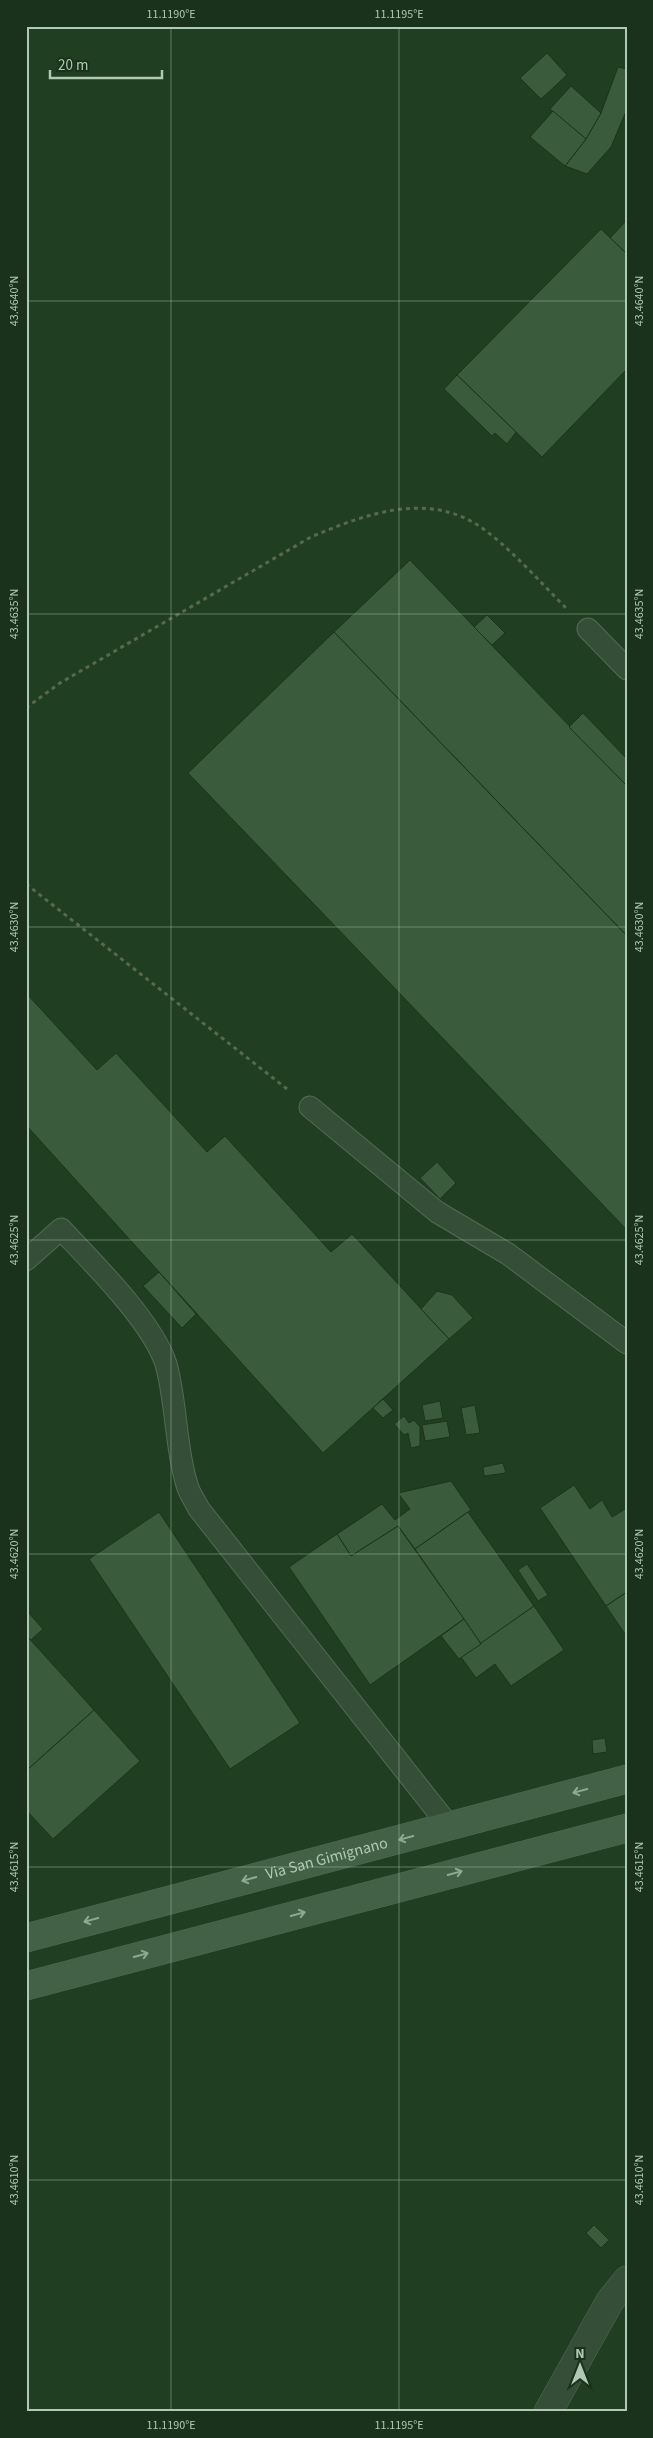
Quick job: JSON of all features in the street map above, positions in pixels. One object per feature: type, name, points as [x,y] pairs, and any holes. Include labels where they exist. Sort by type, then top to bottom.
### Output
[{"type":"main road","name":"Via San Gimignano","points":[[26,1938],[627,1779]]},
{"type":"main road","points":[[26,1986],[627,1828]]},
{"type":"street","points":[[548,2412],[610,2301],[627,2280]]},
{"type":"lane","points":[[588,629],[627,669]]},
{"type":"lane","points":[[310,1107],[437,1212],[508,1254],[627,1343]]},
{"type":"lane","points":[[26,1260],[61,1229],[107,1277],[128,1304],[154,1339],[165,1362],[172,1389],[182,1466],[187,1487],[199,1509],[449,1826]]},
{"type":"path","points":[[26,708],[60,683],[311,537],[344,523],[379,512],[401,508],[442,511],[462,516],[478,525],[491,535],[588,629]]},
{"type":"path","points":[[26,884],[310,1107]]},
{"type":"building","points":[[547,53],[567,75],[541,99],[520,78]]},
{"type":"building","points":[[618,67],[627,69],[627,109],[611,147],[587,174],[565,166],[586,139],[601,113]]},
{"type":"building","points":[[571,86],[601,113],[586,139],[550,109]]},
{"type":"building","points":[[553,111],[586,139],[565,166],[530,137]]},
{"type":"building","points":[[627,220],[627,254],[610,238]]},
{"type":"building","points":[[601,229],[627,254],[627,369],[542,457],[457,375]]},
{"type":"building","points":[[457,375],[516,432],[507,444],[495,433],[492,436],[444,389]]},
{"type":"building","points":[[410,560],[627,786],[627,936],[334,632]]},
{"type":"building","points":[[487,615],[505,633],[492,645],[474,627]]},
{"type":"building","points":[[334,632],[627,936],[627,1230],[188,773]]},
{"type":"building","points":[[583,713],[627,759],[627,786],[569,727]]},
{"type":"building","points":[[26,993],[97,1070],[116,1053],[207,1152],[225,1136],[331,1252],[352,1234],[449,1339],[323,1453],[26,1125]]},
{"type":"building","points":[[437,1162],[456,1183],[440,1199],[420,1178]]},
{"type":"building","points":[[159,1272],[196,1314],[182,1328],[143,1286]]},
{"type":"building","points":[[437,1291],[452,1295],[473,1318],[449,1339],[421,1309]]},
{"type":"building","points":[[383,1399],[393,1410],[383,1418],[373,1408]]},
{"type":"building","points":[[440,1401],[443,1418],[425,1421],[422,1405]]},
{"type":"building","points":[[475,1405],[480,1433],[466,1435],[461,1408]]},
{"type":"building","points":[[404,1416],[409,1423],[414,1420],[420,1427],[420,1446],[411,1448],[408,1433],[404,1435],[394,1424]]},
{"type":"building","points":[[447,1421],[450,1437],[425,1441],[422,1425]]},
{"type":"building","points":[[503,1463],[506,1473],[484,1476],[483,1467]]},
{"type":"building","points":[[451,1481],[471,1510],[415,1549],[398,1526],[351,1556],[337,1534],[382,1504],[395,1520],[410,1509],[398,1493]]},
{"type":"building","points":[[574,1485],[590,1509],[602,1500],[612,1517],[627,1508],[627,1592],[606,1606],[540,1508]]},
{"type":"building","points":[[159,1512],[300,1723],[230,1769],[89,1559]]},
{"type":"building","points":[[468,1512],[534,1606],[481,1644],[415,1549]]},
{"type":"building","points":[[398,1526],[464,1619],[370,1685],[289,1567],[337,1534],[351,1556]]},
{"type":"building","points":[[527,1564],[548,1595],[538,1601],[518,1570]]},
{"type":"building","points":[[627,1592],[627,1637],[606,1606]]},
{"type":"building","points":[[534,1606],[564,1650],[511,1686],[495,1664],[476,1678],[461,1657]]},
{"type":"building","points":[[27,1611],[43,1629],[31,1640],[26,1635]]},
{"type":"building","points":[[464,1619],[481,1644],[459,1659],[441,1636]]},
{"type":"building","points":[[26,1635],[94,1710],[26,1771]]},
{"type":"building","points":[[94,1710],[140,1761],[53,1839],[26,1810],[26,1771]]},
{"type":"building","points":[[605,1738],[607,1752],[593,1754],[592,1740]]},
{"type":"building","points":[[594,2225],[609,2240],[601,2248],[586,2233]]}]
